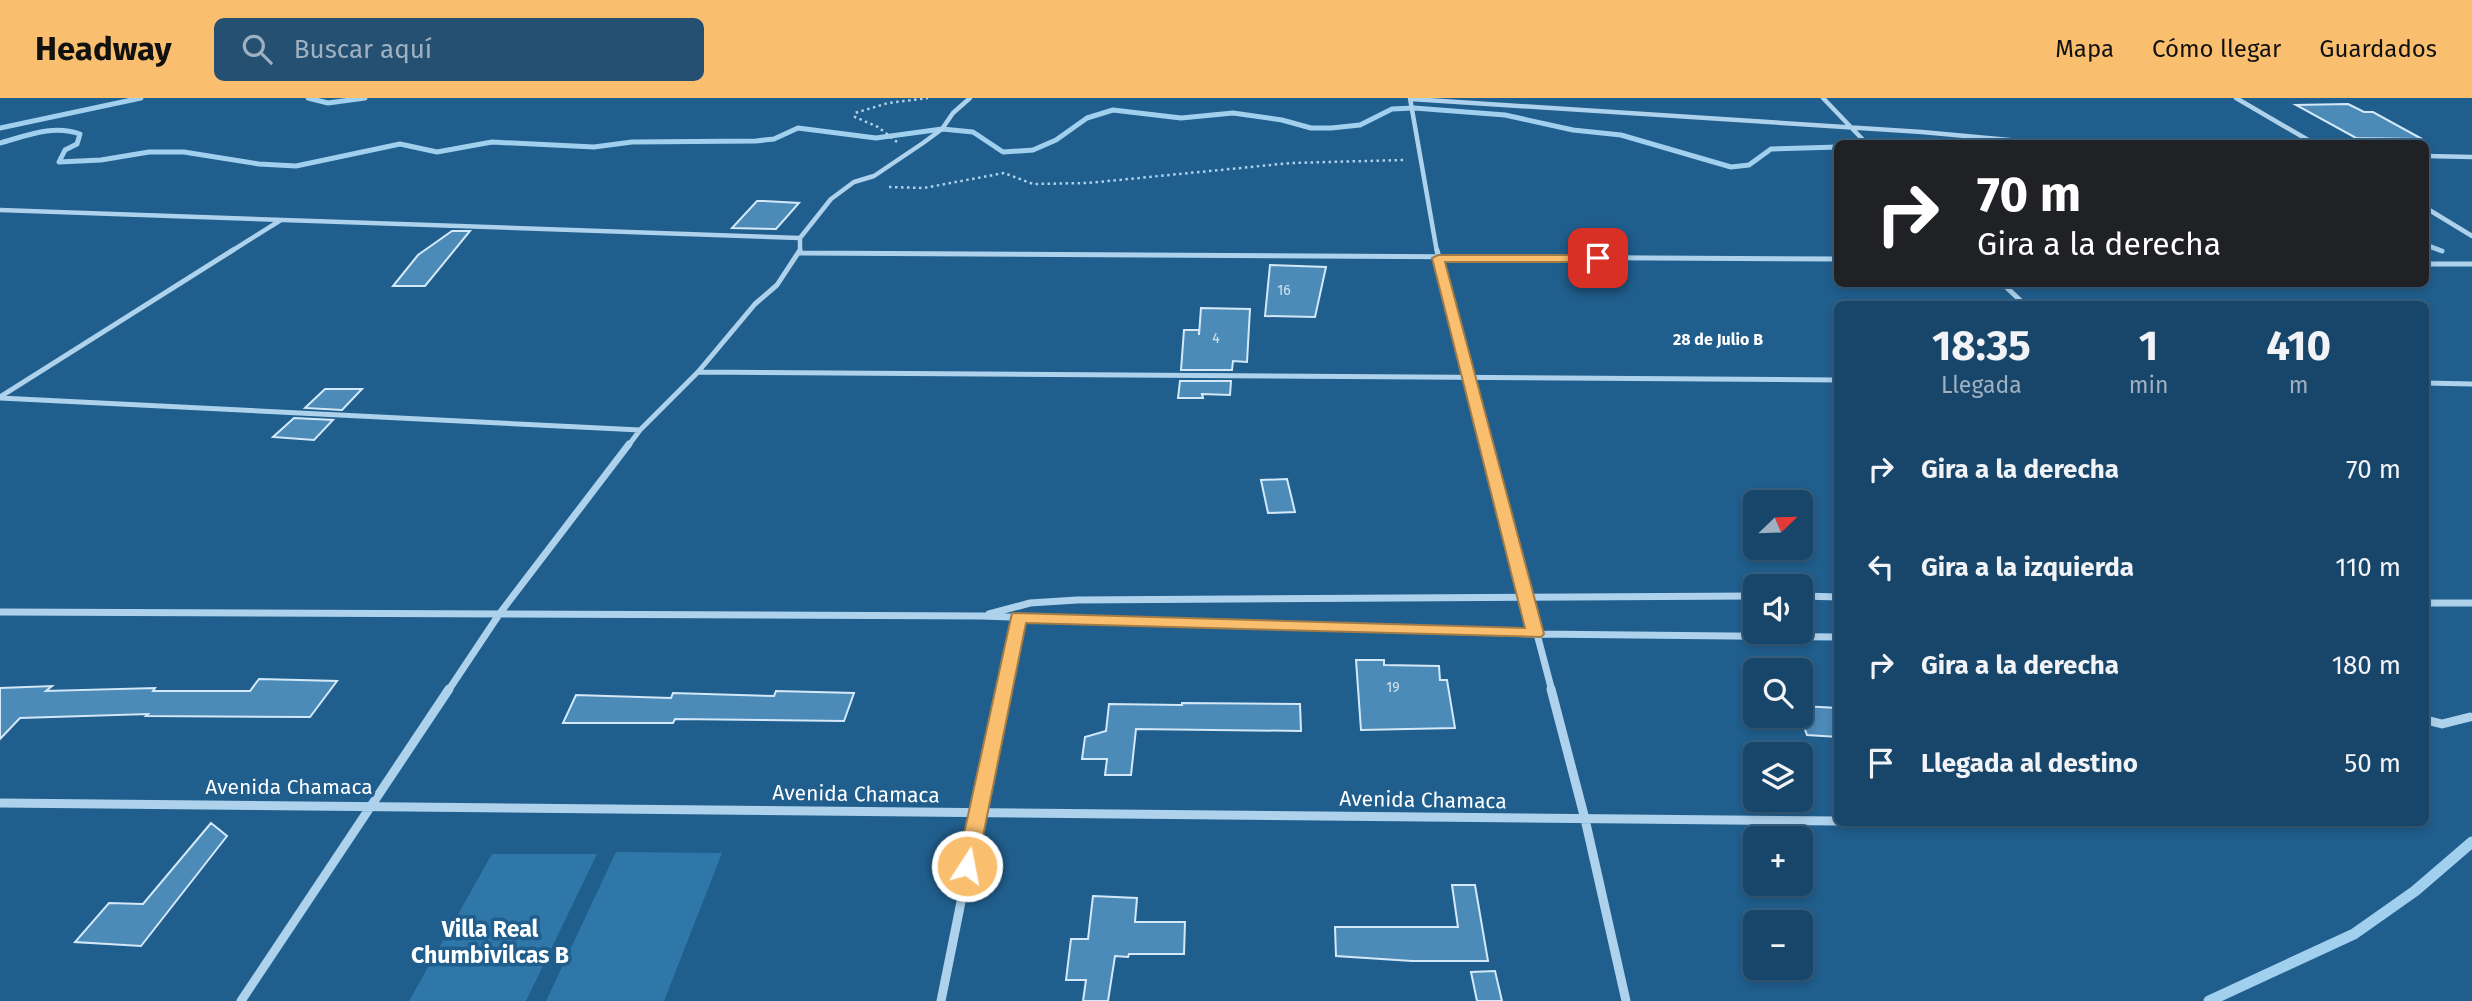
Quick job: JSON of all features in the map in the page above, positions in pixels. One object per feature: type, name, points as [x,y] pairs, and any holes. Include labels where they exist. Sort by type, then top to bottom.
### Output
[{"type":"street","points":[[241,1001],[500,613],[640,430],[698,372],[755,304],[777,285],[800,253],[800,238],[831,199],[855,183],[874,176],[942,129],[953,113],[970,98]]},
{"type":"street","points":[[1823,98],[1863,140]]},
{"type":"street","points":[[2236,98],[2308,140]]},
{"type":"street","points":[[1626,1001],[1585,819],[1438,258],[1411,99],[1849,127],[2004,140]]},
{"type":"street","points":[[2429,156],[2472,157]]},
{"type":"street","points":[[0,210],[800,238]]},
{"type":"street","points":[[2429,210],[2472,236]]},
{"type":"street","points":[[0,397],[282,220]]},
{"type":"street","points":[[800,253],[1834,259]]},
{"type":"street","points":[[2429,264],[2472,264]]},
{"type":"street","points":[[2006,287],[2021,301]]},
{"type":"street","points":[[698,372],[1834,380]]},
{"type":"street","points":[[2429,383],[2472,384]]},
{"type":"street","points":[[0,397],[640,430]]},
{"type":"street","points":[[982,616],[1030,603],[1077,600],[1743,596]]},
{"type":"street","points":[[1813,596],[1834,597]]},
{"type":"street","points":[[2429,603],[2472,603]]},
{"type":"street","points":[[0,611],[982,616],[1535,634],[1834,637]]},
{"type":"street","points":[[940,1001],[1018,617]]},
{"type":"street","points":[[2429,721],[2442,724],[2470,717]]},
{"type":"street","name":"Avenida Chamaca","points":[[0,803],[1834,821]]},
{"type":"path","points":[[890,147],[897,142],[878,127],[855,117],[855,113],[888,103],[929,98]]},
{"type":"path","points":[[855,183],[924,188],[1004,173],[1033,184],[1088,183],[1291,163],[1422,159]]},
{"type":"shaded area","points":[[616,852],[722,853],[664,1001],[546,1001]]},
{"type":"shaded area","points":[[492,854],[597,854],[526,1001],[409,1001]]},
{"type":"building","points":[[2348,104],[2364,112],[2373,112],[2422,139],[2356,138],[2296,105]]},
{"type":"building","points":[[757,201],[799,203],[776,229],[732,228]]},
{"type":"building","points":[[452,231],[470,231],[425,286],[393,286],[418,255]]},
{"type":"building","points":[[1270,265],[1326,267],[1315,317],[1265,316]]},
{"type":"building","points":[[1201,308],[1250,309],[1247,362],[1233,361],[1232,370],[1181,370],[1184,330],[1199,330],[1199,335]]},
{"type":"building","points":[[1180,381],[1231,381],[1230,395],[1202,394],[1203,398],[1178,398]]},
{"type":"building","points":[[325,389],[362,389],[342,410],[305,408]]},
{"type":"building","points":[[294,418],[333,420],[314,440],[273,437]]},
{"type":"building","points":[[1287,479],[1295,512],[1268,513],[1261,480]]},
{"type":"building","points":[[1356,660],[1384,660],[1384,665],[1439,666],[1440,680],[1447,680],[1455,728],[1361,730]]},
{"type":"building","points":[[259,679],[337,681],[310,717],[146,716],[148,714],[20,718],[0,739],[0,688],[52,686],[46,691],[155,688],[153,691],[250,691]]},
{"type":"building","points":[[776,691],[854,693],[844,721],[675,719],[673,723],[563,723],[576,695],[671,698],[673,693],[774,696]]},
{"type":"building","points":[[1109,704],[1300,704],[1301,731],[1136,729],[1131,775],[1105,775],[1107,759],[1082,759],[1085,737],[1106,731]]},
{"type":"building","points":[[1813,707],[1834,708],[1834,737],[1807,735],[1804,728],[1813,728]]},
{"type":"building","points":[[211,823],[227,836],[141,946],[75,942],[109,903],[143,904]]},
{"type":"building","points":[[1452,885],[1475,885],[1488,961],[1412,961],[1336,956],[1335,927],[1458,927]]},
{"type":"building","points":[[1093,896],[1137,898],[1135,922],[1185,922],[1184,954],[1115,956],[1108,1001],[1083,1001],[1086,980],[1066,980],[1071,939],[1088,939]]},
{"type":"building","points":[[1495,971],[1502,1001],[1477,1001],[1471,972]]},
{"type":"waterway","points":[[0,128],[141,98]]},
{"type":"waterway","points":[[308,98],[328,103],[365,98]]},
{"type":"waterway","points":[[0,143],[40,132],[60,130],[80,134],[77,144],[65,150],[59,162],[101,160],[149,152],[184,152],[259,164],[296,166],[400,144],[437,152],[492,142],[594,147],[632,142],[756,141],[774,139],[798,128],[876,138],[942,129],[973,132],[1003,152],[1033,150],[1056,140],[1087,118],[1113,110],[1181,118],[1233,113],[1282,120],[1311,128],[1331,128],[1360,125],[1392,109],[1414,108],[1505,115],[1573,130],[1621,135],[1731,167],[1749,165],[1771,149],[1834,147]]},
{"type":"waterway","points":[[2429,246],[2442,251]]},
{"type":"waterway","points":[[2209,1001],[2354,934],[2415,891],[2472,842]]},
{"type":"district","name":"28 de Julio B","points":[[1718,339]]},
{"type":"district","name":"Villa Real Chumbivilcas B","points":[[490,942]]},
{"type":"route","points":[[967,866],[1018,617],[1535,634],[1438,258],[1598,258]]}]
